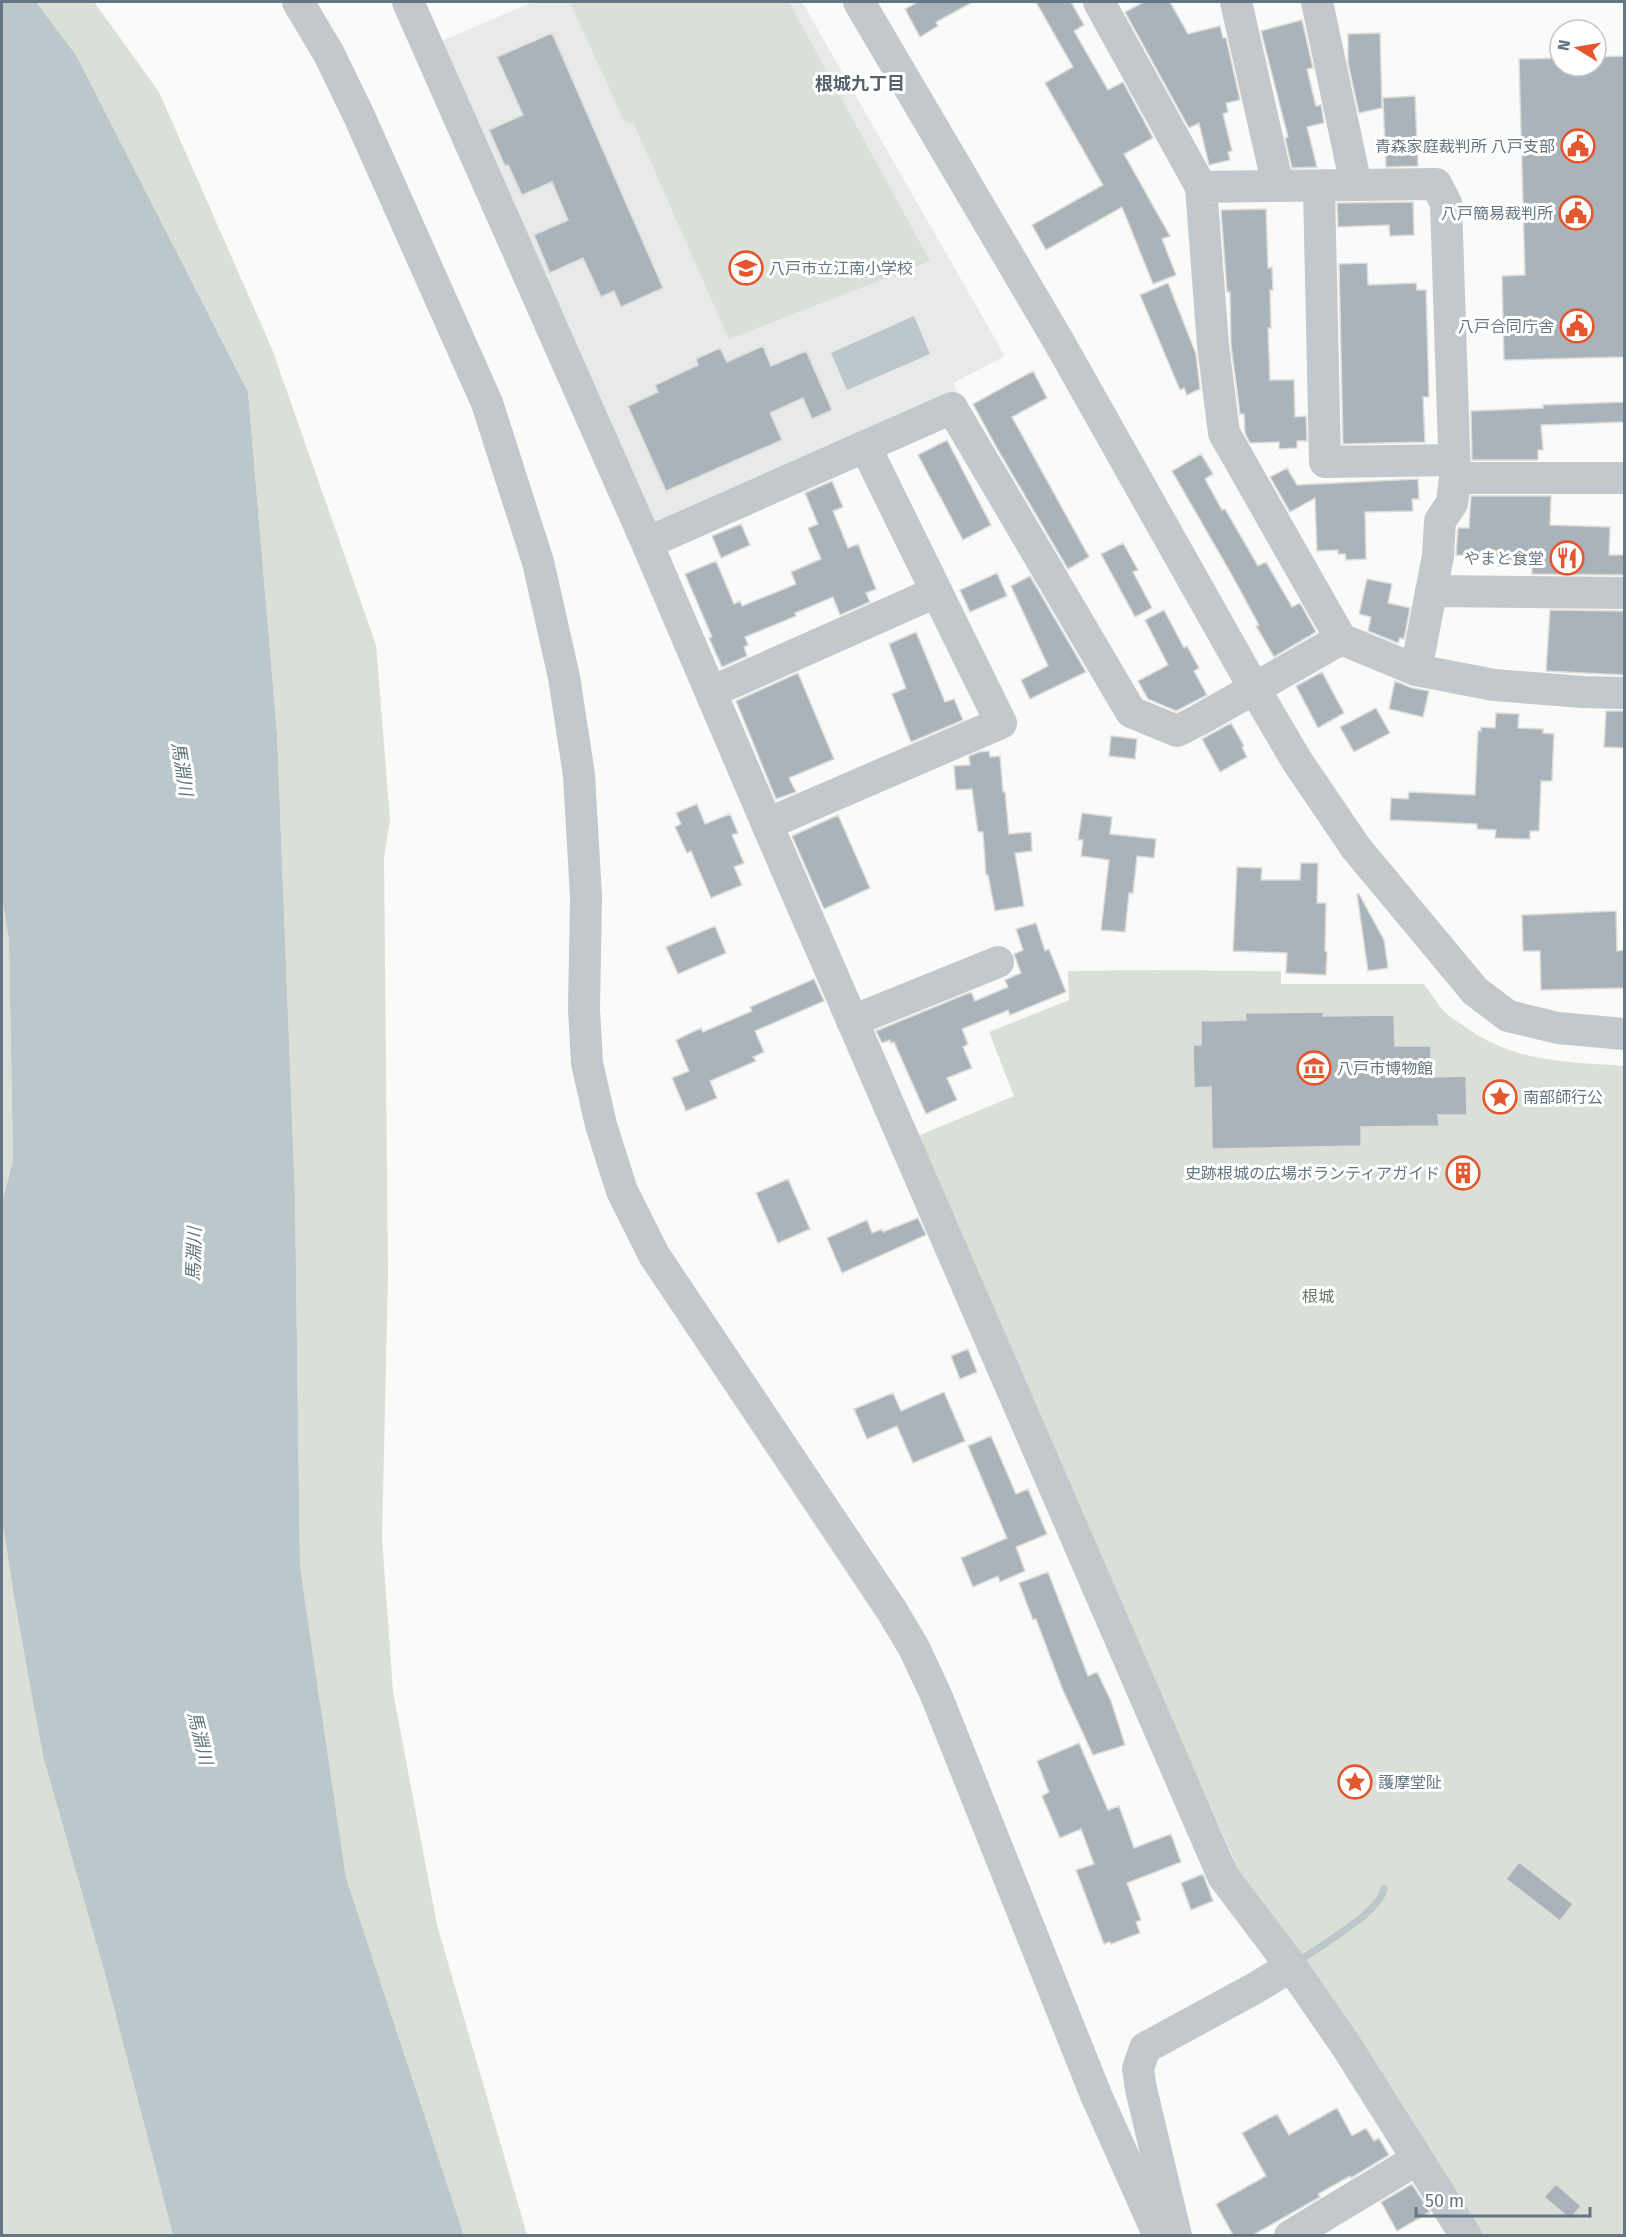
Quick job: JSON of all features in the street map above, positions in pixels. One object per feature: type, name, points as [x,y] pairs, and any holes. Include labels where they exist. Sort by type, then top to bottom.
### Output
[{"type":"street","points":[[298,2],[329,54],[359,116],[487,403],[538,562],[564,677],[579,775],[586,885],[587,947],[584,1009],[587,1063],[601,1125],[622,1191],[654,1255],[892,1611],[914,1648],[940,1706],[1096,2095],[1160,2235]]},
{"type":"street","points":[[408,2],[647,543],[766,824],[1223,1876],[1292,1966],[1466,2235]]},
{"type":"street","points":[[859,2],[1059,342],[1254,688],[1297,761],[1356,848],[1475,990],[1508,1016],[1558,1028],[1624,1034]]},
{"type":"street","points":[[1099,2],[1201,187],[1213,345],[1224,433],[1341,639],[1416,670],[1494,685],[1624,693]]},
{"type":"street","points":[[1236,2],[1278,186]]},
{"type":"street","points":[[1317,2],[1356,185]]},
{"type":"street","points":[[1201,187],[1436,184],[1446,203],[1455,469],[1452,503],[1440,521],[1438,556],[1416,670]]},
{"type":"street","points":[[1319,187],[1325,462],[1624,478]]},
{"type":"street","points":[[647,543],[952,408],[1131,712],[1177,730],[1199,720],[1341,639]]},
{"type":"street","points":[[766,824],[1001,723],[865,446]]},
{"type":"street","points":[[1431,591],[1624,593]]},
{"type":"street","points":[[711,692],[936,592]]},
{"type":"street","points":[[852,1021],[998,962]]},
{"type":"street","points":[[1176,2235],[1141,2089],[1138,2069],[1145,2048],[1257,1988],[1292,1966]]},
{"type":"street","points":[[1290,2235],[1416,2160]]},
{"type":"shaded area","name":"八戸市立江南小学校","points":[[533,2],[802,2],[1005,356],[953,383],[958,393],[664,524],[648,523],[437,43]]},
{"type":"green space","points":[[36,2],[94,2],[159,92],[272,349],[376,645],[390,819],[384,858],[388,1274],[382,1538],[393,1692],[437,1925],[527,2235],[464,2235],[346,1878],[300,1567],[295,1196],[277,733],[248,392],[76,55]]},
{"type":"green space","points":[[570,2],[789,2],[930,261],[729,339],[634,124],[624,121]]},
{"type":"green space","points":[[2,898],[9,941],[13,1161],[2,1202]]},
{"type":"green space","name":"根城","points":[[1068,971],[1281,971],[1281,984],[1424,984],[1449,1016],[1480,1037],[1500,1046],[1539,1058],[1624,1066],[1624,2235],[1473,2235],[1238,1885],[1233,1857],[913,1138],[1014,1096],[989,1032],[1069,1000]]},
{"type":"green space","points":[[2,1519],[43,1756],[105,1974],[173,2235],[2,2235]]},
{"type":"water","name":"馬淵川","points":[[2,2],[36,2],[76,55],[248,392],[277,733],[295,1196],[300,1567],[346,1878],[464,2235],[173,2235],[105,1974],[43,1756],[2,1519],[2,1202],[13,1161],[9,941],[2,898]]},
{"type":"water","points":[[914,316],[930,354],[847,390],[831,353]]},
{"type":"building","points":[[918,2],[973,2],[936,22],[938,26],[920,37],[905,9]]},
{"type":"building","points":[[1036,2],[1071,2],[1084,25],[1074,31],[1108,90],[1123,82],[1153,138],[1124,154],[1170,236],[1162,239],[1176,275],[1153,284],[1122,207],[1046,250],[1032,225],[1103,185],[1045,83],[1073,67]]},
{"type":"building","points":[[1144,2],[1170,2],[1188,34],[1220,26],[1223,38],[1226,38],[1240,100],[1226,103],[1228,112],[1223,114],[1232,151],[1228,152],[1230,160],[1209,165],[1199,123],[1189,128],[1125,12]]},
{"type":"building","points":[[1302,20],[1313,68],[1307,69],[1316,106],[1321,105],[1324,123],[1307,127],[1317,167],[1292,168],[1285,138],[1288,137],[1261,31]]},
{"type":"building","points":[[552,33],[663,288],[621,307],[614,291],[601,297],[583,258],[550,273],[534,235],[568,220],[552,182],[522,195],[508,165],[505,166],[489,130],[523,115],[497,57]]},
{"type":"building","points":[[1380,33],[1382,108],[1359,113],[1348,63],[1348,34]]},
{"type":"building","points":[[1624,56],[1624,357],[1504,360],[1502,276],[1525,275],[1519,59],[1548,58],[1548,78],[1608,78],[1608,57]]},
{"type":"building","points":[[1415,96],[1418,166],[1386,167],[1383,98]]},
{"type":"building","points":[[1413,202],[1414,235],[1390,236],[1389,225],[1338,227],[1337,203]]},
{"type":"building","points":[[1266,209],[1268,268],[1272,267],[1273,290],[1270,290],[1271,328],[1268,328],[1270,380],[1294,380],[1295,417],[1306,416],[1307,441],[1297,441],[1297,448],[1279,449],[1279,442],[1250,443],[1245,433],[1244,414],[1240,414],[1231,345],[1230,292],[1227,292],[1221,210]]},
{"type":"building","points":[[1367,263],[1368,285],[1416,283],[1417,290],[1426,290],[1429,397],[1423,397],[1425,442],[1343,444],[1339,264]]},
{"type":"building","points":[[1168,283],[1196,354],[1200,389],[1187,395],[1184,388],[1180,390],[1140,295]]},
{"type":"building","points":[[763,346],[771,366],[806,351],[832,410],[812,419],[803,398],[770,413],[782,440],[666,491],[628,406],[658,392],[655,385],[698,365],[696,359],[720,348],[727,362]]},
{"type":"building","points":[[1033,371],[1047,398],[1012,417],[1089,557],[1068,569],[973,404]]},
{"type":"building","points":[[1624,402],[1624,422],[1541,425],[1543,450],[1538,450],[1538,460],[1472,460],[1471,411]]},
{"type":"building","points":[[947,440],[991,525],[963,540],[918,455]]},
{"type":"building","points":[[1201,454],[1213,474],[1205,479],[1258,566],[1266,562],[1292,607],[1300,603],[1316,632],[1274,657],[1256,626],[1259,625],[1233,577],[1172,471]]},
{"type":"building","points":[[1287,468],[1297,485],[1418,479],[1419,499],[1412,499],[1413,511],[1365,512],[1366,559],[1346,560],[1345,554],[1338,554],[1338,550],[1317,551],[1315,498],[1290,512],[1270,477]]},
{"type":"building","points":[[832,481],[843,507],[833,511],[848,548],[858,544],[876,589],[866,593],[870,602],[840,615],[833,597],[795,613],[796,616],[745,637],[748,645],[744,647],[747,656],[722,667],[685,574],[716,561],[734,604],[740,601],[742,606],[796,584],[791,572],[821,559],[808,528],[818,524],[805,493]]},
{"type":"building","points":[[1471,496],[1551,496],[1550,525],[1610,527],[1609,555],[1624,555],[1624,575],[1532,574],[1532,566],[1498,566],[1499,556],[1456,555],[1458,528],[1469,528]]},
{"type":"building","points":[[741,524],[750,545],[721,558],[712,536]]},
{"type":"building","points":[[1123,543],[1138,570],[1133,572],[1152,608],[1135,617],[1101,554]]},
{"type":"building","points":[[997,573],[1007,596],[970,612],[960,590]]},
{"type":"building","points":[[1030,576],[1086,672],[1030,699],[1021,680],[1048,666],[1011,586]]},
{"type":"building","points":[[1367,579],[1392,584],[1388,603],[1410,608],[1404,639],[1400,638],[1398,643],[1368,631],[1371,617],[1359,614]]},
{"type":"building","points":[[1164,610],[1184,648],[1187,646],[1199,668],[1194,671],[1207,695],[1176,711],[1148,699],[1138,681],[1168,665],[1145,620]]},
{"type":"building","points":[[1550,610],[1624,611],[1624,675],[1546,671]]},
{"type":"building","points":[[916,632],[945,702],[954,699],[963,720],[911,742],[892,694],[906,688],[889,644]]},
{"type":"building","points":[[1322,672],[1344,713],[1318,728],[1296,686]]},
{"type":"building","points":[[798,673],[834,759],[789,778],[796,792],[776,799],[736,701]]},
{"type":"building","points":[[1395,681],[1412,688],[1429,691],[1423,717],[1389,709]]},
{"type":"building","points":[[1376,708],[1390,733],[1354,752],[1340,727]]},
{"type":"building","points":[[1606,711],[1624,711],[1624,748],[1604,747]]},
{"type":"building","points":[[1496,713],[1519,714],[1518,728],[1543,729],[1543,733],[1554,734],[1552,781],[1541,781],[1539,831],[1530,831],[1530,839],[1495,838],[1496,830],[1477,829],[1477,824],[1390,820],[1391,798],[1408,799],[1409,792],[1475,795],[1478,731],[1481,731],[1481,727],[1495,728]]},
{"type":"building","points":[[1231,723],[1244,746],[1242,747],[1247,757],[1220,772],[1202,739]]},
{"type":"building","points":[[1111,736],[1137,739],[1135,759],[1109,756]]},
{"type":"building","points":[[989,751],[990,757],[1000,756],[1009,834],[1031,832],[1032,851],[1015,853],[1024,906],[995,911],[988,875],[986,875],[983,832],[978,832],[972,789],[956,790],[954,766],[970,765],[969,756]]},
{"type":"building","points":[[697,804],[705,824],[730,814],[738,833],[732,835],[744,863],[734,867],[742,885],[711,898],[691,851],[687,853],[675,827],[681,824],[676,813]]},
{"type":"building","points":[[1082,813],[1112,817],[1110,834],[1156,839],[1154,858],[1137,856],[1133,893],[1129,893],[1125,932],[1101,930],[1109,860],[1081,856],[1083,840],[1078,840]]},
{"type":"building","points":[[838,815],[870,888],[824,909],[792,836]]},
{"type":"building","points":[[1301,863],[1318,863],[1317,903],[1326,903],[1326,975],[1286,973],[1287,953],[1233,951],[1237,867],[1262,868],[1261,880],[1300,880]]},
{"type":"building","points":[[1357,894],[1384,940],[1388,968],[1368,971]]},
{"type":"building","points":[[1616,911],[1617,951],[1624,950],[1624,988],[1541,990],[1540,951],[1523,951],[1522,915]]},
{"type":"building","points":[[1036,923],[1045,951],[1049,949],[1066,992],[1010,1015],[1008,1010],[962,1029],[968,1044],[963,1047],[972,1068],[947,1078],[957,1100],[926,1114],[894,1042],[891,1043],[890,1040],[882,1043],[876,1031],[971,992],[975,1001],[1008,987],[1005,980],[1021,973],[1014,954],[1023,950],[1016,929]]},
{"type":"building","points":[[715,926],[726,953],[678,974],[666,947]]},
{"type":"building","points":[[814,979],[824,1001],[755,1031],[764,1052],[753,1057],[756,1061],[710,1081],[717,1098],[686,1111],[672,1078],[689,1071],[676,1040],[701,1028],[703,1032],[752,1011],[750,1007]]},
{"type":"building","points":[[1324,1012],[1323,1016],[1394,1015],[1395,1046],[1431,1046],[1431,1077],[1466,1076],[1467,1115],[1438,1115],[1439,1126],[1361,1127],[1361,1146],[1212,1149],[1211,1087],[1194,1088],[1193,1045],[1201,1045],[1201,1021],[1246,1020],[1245,1013]]},
{"type":"building","name":"史跡根城の広場ボランティアガイド","points":[[1457,1158],[1475,1162],[1470,1187],[1452,1184]]},
{"type":"building","points":[[788,1179],[810,1229],[778,1243],[756,1193]]},
{"type":"building","points":[[918,1218],[926,1235],[842,1273],[827,1238],[867,1220],[872,1233],[882,1229],[883,1232]]},
{"type":"building","points":[[968,1349],[977,1372],[960,1379],[951,1356]]},
{"type":"building","points":[[944,1392],[965,1441],[913,1463],[897,1426],[867,1439],[854,1409],[893,1393],[901,1411]]},
{"type":"building","points":[[991,1436],[1016,1494],[1028,1489],[1047,1534],[1016,1547],[1025,1571],[1000,1582],[998,1576],[973,1587],[961,1558],[1007,1538],[968,1446]]},
{"type":"building","points":[[1048,1572],[1088,1676],[1097,1672],[1111,1701],[1125,1745],[1093,1755],[1062,1688],[1036,1619],[1033,1620],[1019,1583]]},
{"type":"building","points":[[1079,1743],[1108,1810],[1119,1806],[1134,1848],[1171,1834],[1181,1862],[1127,1883],[1141,1920],[1136,1922],[1140,1933],[1111,1944],[1110,1942],[1104,1944],[1076,1870],[1094,1864],[1081,1829],[1060,1838],[1042,1796],[1049,1792],[1037,1761]]},
{"type":"building","points":[[1519,1862],[1573,1904],[1560,1921],[1506,1879]]},
{"type":"building","points":[[1203,1874],[1213,1901],[1191,1910],[1181,1883]]},
{"type":"building","points":[[1337,2108],[1352,2136],[1366,2128],[1374,2141],[1379,2138],[1389,2155],[1351,2178],[1350,2176],[1318,2194],[1320,2197],[1253,2235],[1233,2235],[1216,2204],[1266,2176],[1242,2133],[1277,2114],[1289,2135]]},
{"type":"building","points":[[1412,2184],[1430,2212],[1397,2231],[1381,2202]]},
{"type":"building","points":[[1556,2184],[1581,2206],[1570,2219],[1544,2197]]},
{"type":"waterway","points":[[1305,1957],[1362,1917],[1373,1907],[1384,1889]]},
{"type":"place","name":"青森家庭裁判所 八戸支部","points":[[1578,146]]},
{"type":"place","name":"八戸簡易裁判所","points":[[1576,213]]},
{"type":"place","name":"八戸市立江南小学校","points":[[746,268]]},
{"type":"place","name":"八戸合同庁舎","points":[[1577,326]]},
{"type":"place","name":"やまと食堂","points":[[1567,558]]},
{"type":"place","name":"八戸市博物館","points":[[1314,1068]]},
{"type":"place","name":"南部師行公","points":[[1500,1097]]},
{"type":"place","name":"史跡根城の広場ボランティアガイド","points":[[1463,1173]]},
{"type":"place","name":"護摩堂阯","points":[[1355,1782]]},
{"type":"district","name":"根城九丁目","points":[[860,84]]}]
